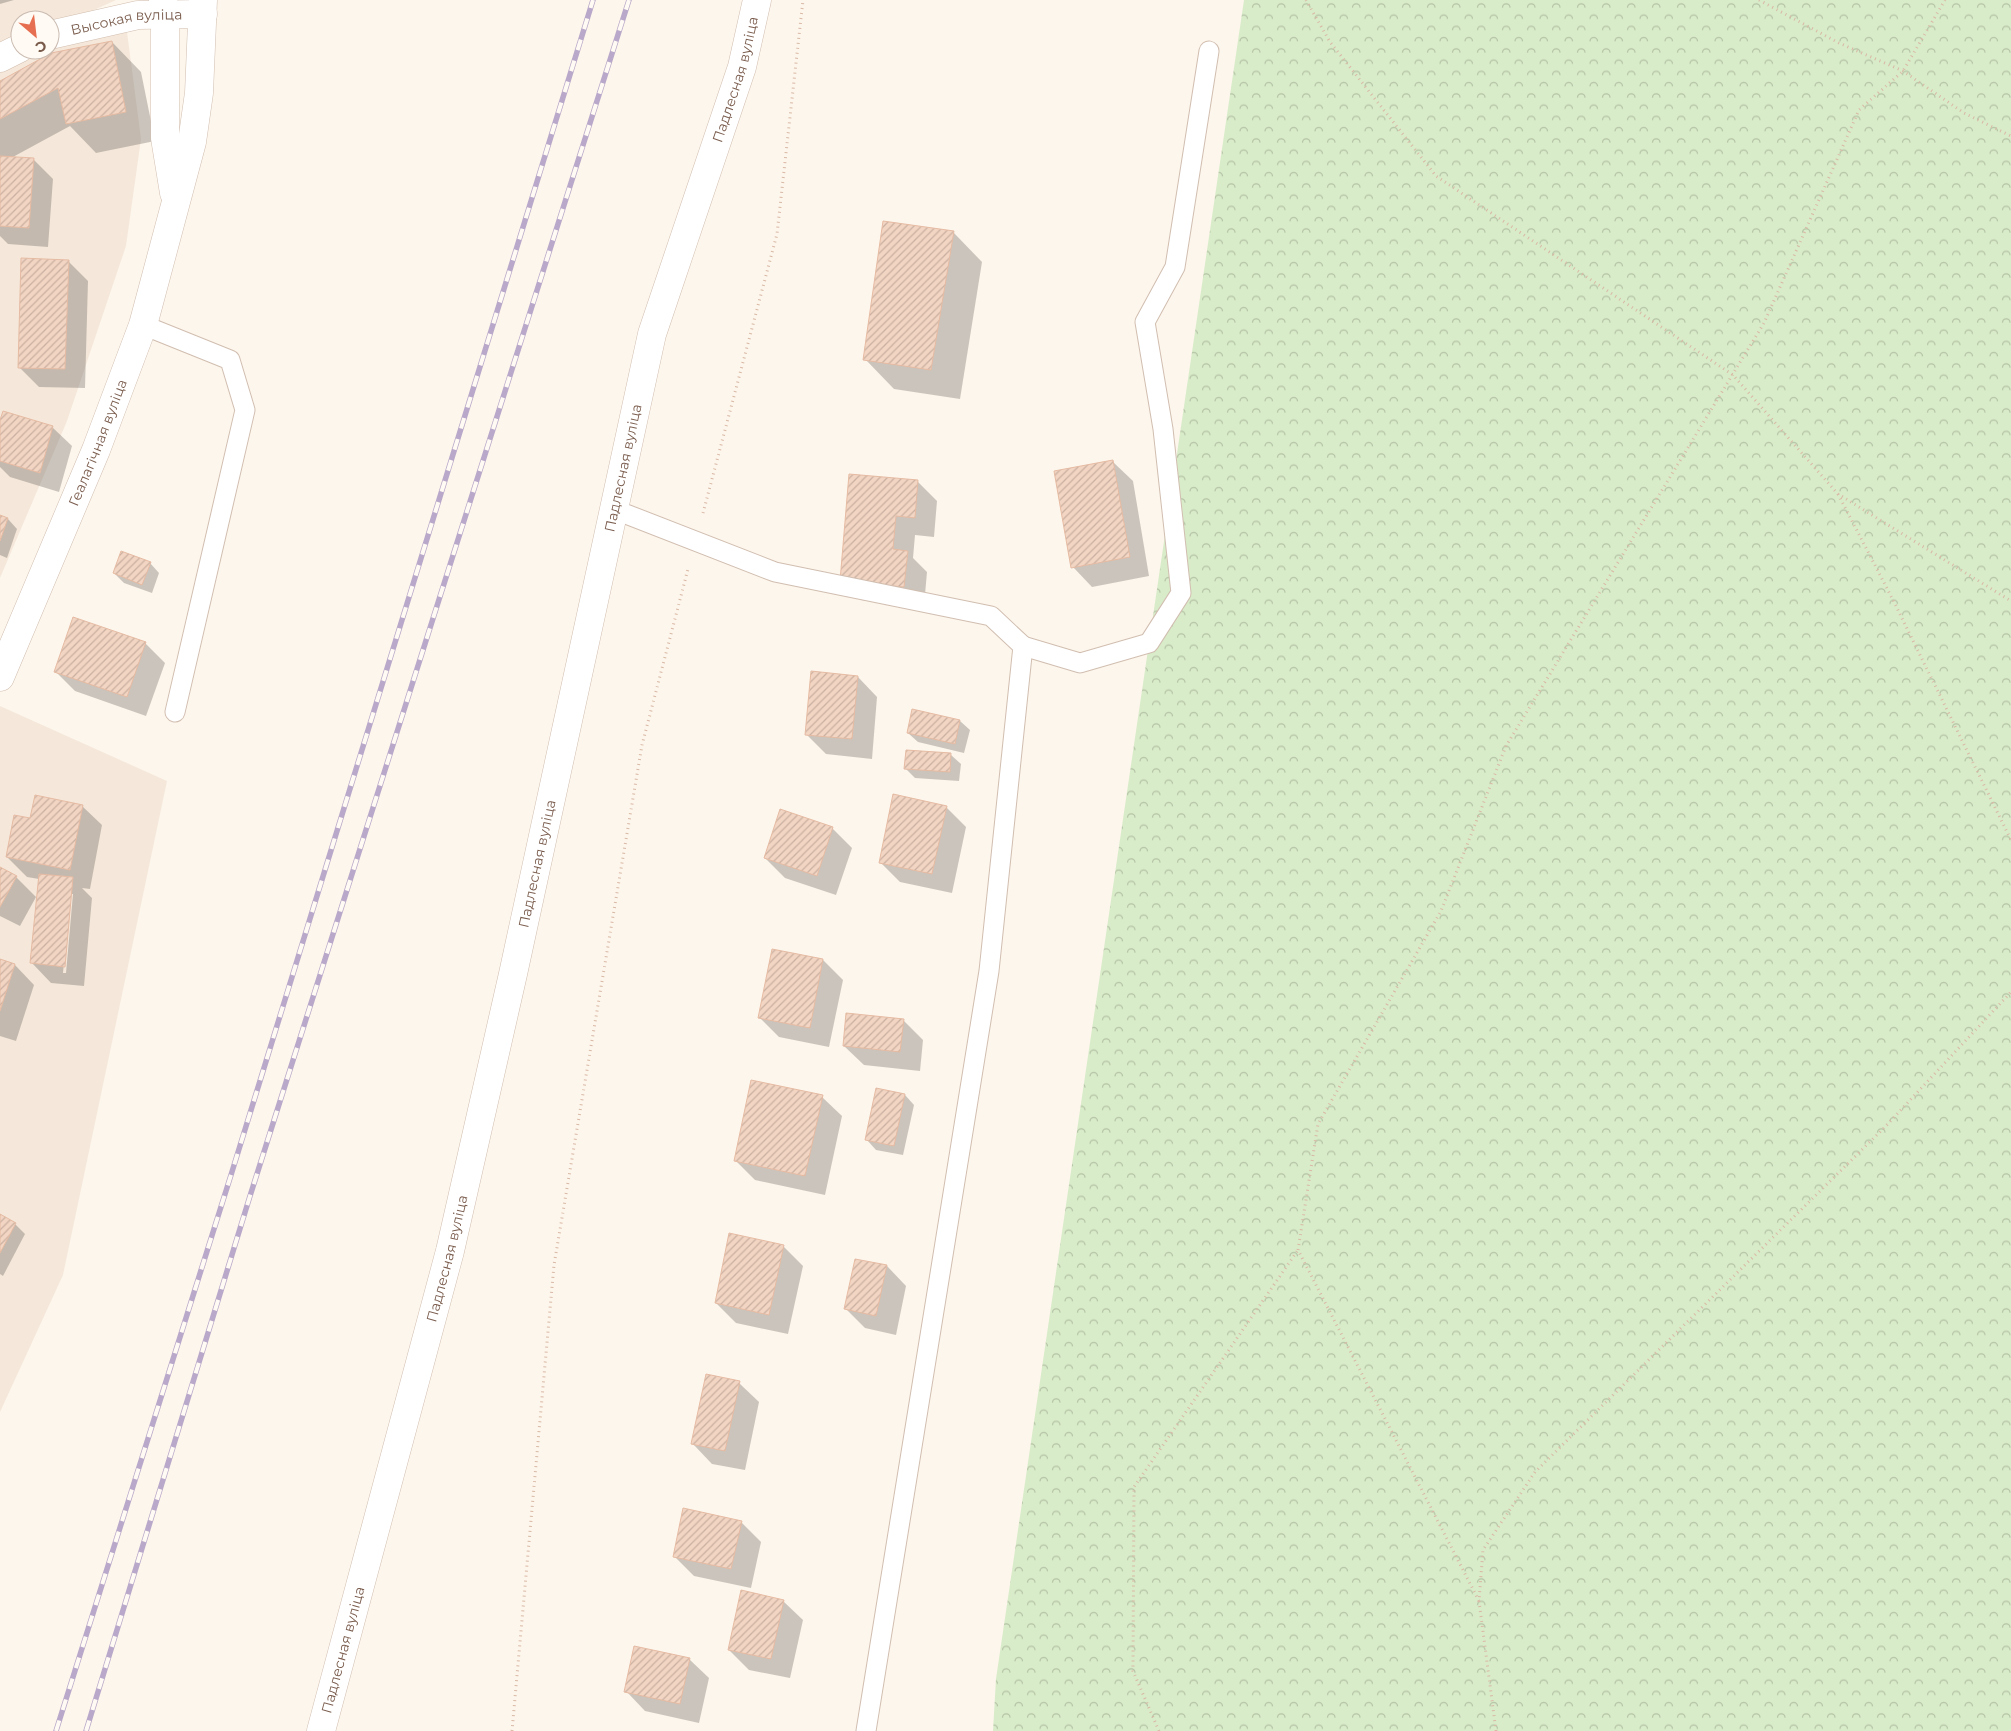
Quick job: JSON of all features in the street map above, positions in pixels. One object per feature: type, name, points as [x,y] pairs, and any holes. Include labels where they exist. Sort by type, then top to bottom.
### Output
[{"type":"street","name":"Падлесная вуліца","points":[[321,1731],[450,1250],[515,965],[652,334],[742,67],[757,0]]},
{"type":"street","name":"Высокая вуліца","points":[[60,33],[138,15],[164,7],[203,7]]},
{"type":"street","name":"Геалагічная вуліца","points":[[164,7],[165,138],[175,202]]},
{"type":"street","name":"Геалагічная вуліца","points":[[0,677],[96,450],[144,325],[192,142],[199,93],[203,7]]},
{"type":"lane","points":[[614,509],[775,572],[991,616],[1023,646],[1080,663],[1149,644],[1181,593],[1163,429],[1145,322],[1175,266],[1210,51]]},
{"type":"lane","points":[[144,325],[230,360],[245,410],[175,712]]},
{"type":"lane","points":[[866,1731],[989,971],[1023,646]]},
{"type":"path","points":[[512,1731],[554,1265],[642,745],[777,234],[803,0]]},
{"type":"path","points":[[1306,0],[1330,42],[1436,176],[1733,375],[1838,494],[1893,600],[2011,840]]},
{"type":"path","points":[[1760,0],[1839,42],[1903,71],[1964,113],[2011,136]]},
{"type":"path","points":[[1159,1731],[1133,1671],[1134,1486],[1298,1250],[1318,1124],[1441,911],[1506,746],[1764,323],[1859,110],[1903,71],[1945,0]]},
{"type":"path","points":[[1838,494],[2011,601]]},
{"type":"path","points":[[1496,1731],[1479,1601],[1483,1550],[1536,1472],[1884,1128],[2011,992]]},
{"type":"path","points":[[1298,1250],[1479,1601]]},
{"type":"shaded area","points":[[0,0],[116,0],[60,25],[60,10],[10,10],[10,48],[0,52]]},
{"type":"shaded area","points":[[127,32],[141,139],[126,246],[67,421],[0,578],[0,72],[23,60],[60,60],[60,45]]},
{"type":"shaded area","points":[[0,706],[167,781],[63,1275],[0,1412]]},
{"type":"green space","points":[[1244,0],[2011,0],[2011,1731],[993,1731],[996,1679]]},
{"type":"building","points":[[112,41],[126,112],[66,124],[58,88],[0,119],[0,81],[38,60],[60,60],[60,51]]},
{"type":"building","points":[[0,156],[34,158],[29,228],[0,226]]},
{"type":"building","points":[[883,221],[954,231],[931,370],[863,360]]},
{"type":"building","points":[[21,258],[69,260],[65,369],[18,368]]},
{"type":"building","points":[[3,411],[53,426],[40,473],[0,461],[0,420]]},
{"type":"building","points":[[1113,460],[1130,557],[1071,568],[1054,471]]},
{"type":"building","points":[[849,474],[918,480],[915,518],[896,516],[893,549],[908,551],[904,587],[840,581]]},
{"type":"building","points":[[0,515],[8,518],[0,541]]},
{"type":"building","points":[[121,551],[151,562],[142,585],[113,573]]},
{"type":"building","points":[[73,617],[146,642],[127,697],[54,672]]},
{"type":"building","points":[[811,671],[858,676],[852,739],[805,735]]},
{"type":"building","points":[[912,709],[960,720],[955,744],[907,733]]},
{"type":"building","points":[[906,750],[951,753],[950,772],[904,769]]},
{"type":"building","points":[[893,794],[947,806],[932,874],[879,863]]},
{"type":"building","points":[[35,795],[83,805],[70,870],[6,857],[14,815],[30,818]]},
{"type":"building","points":[[780,809],[833,827],[817,876],[764,858]]},
{"type":"building","points":[[0,867],[17,876],[0,907]]},
{"type":"building","points":[[39,874],[73,877],[65,967],[30,963]]},
{"type":"building","points":[[772,949],[823,959],[810,1028],[758,1018]]},
{"type":"building","points":[[0,959],[15,964],[0,1011]]},
{"type":"building","points":[[846,1013],[904,1019],[900,1052],[843,1046]]},
{"type":"building","points":[[751,1080],[823,1095],[805,1176],[734,1161]]},
{"type":"building","points":[[876,1088],[905,1094],[894,1146],[865,1140]]},
{"type":"building","points":[[0,1214],[16,1223],[0,1253]]},
{"type":"building","points":[[729,1233],[784,1245],[769,1315],[715,1303]]},
{"type":"building","points":[[855,1259],[887,1265],[876,1316],[844,1309]]},
{"type":"building","points":[[706,1374],[740,1381],[725,1451],[691,1444]]},
{"type":"building","points":[[683,1508],[742,1521],[731,1569],[673,1557]]},
{"type":"building","points":[[741,1590],[784,1600],[771,1659],[728,1650]]},
{"type":"building","points":[[634,1646],[690,1658],[680,1704],[624,1692]]},
{"type":"railway","points":[[56,1731],[231,1175],[593,0]]},
{"type":"railway","points":[[86,1731],[250,1196],[629,0]]}]
